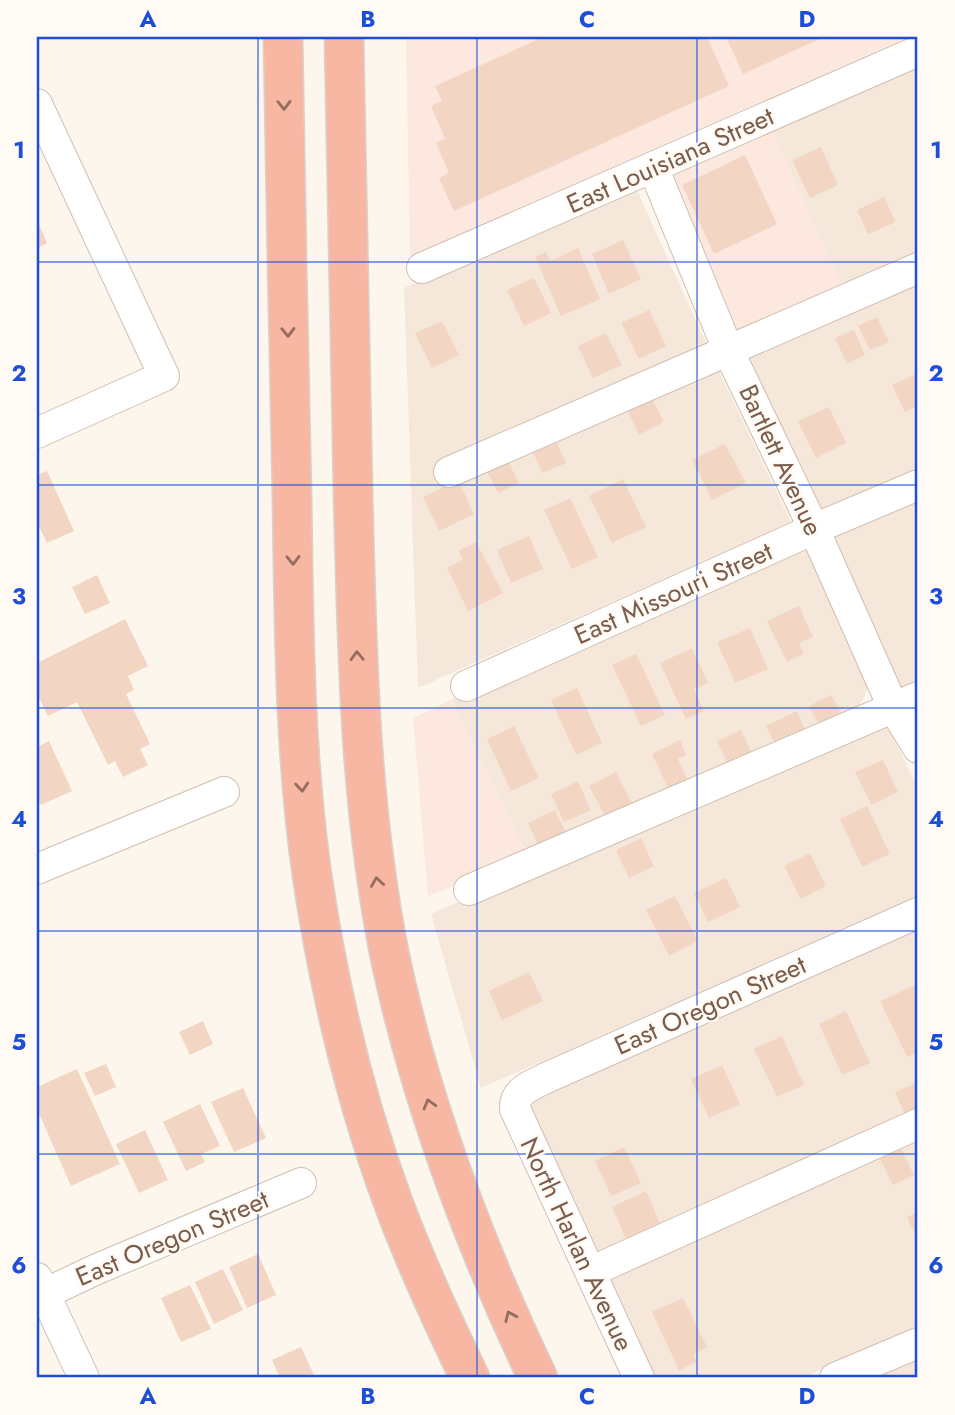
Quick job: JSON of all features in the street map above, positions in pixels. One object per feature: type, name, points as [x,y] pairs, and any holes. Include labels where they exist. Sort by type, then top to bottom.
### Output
[{"type":"highway","points":[[283,37],[299,750],[313,877],[339,1015],[392,1199],[417,1262],[470,1378]]},
{"type":"highway","points":[[344,37],[357,661],[367,811],[391,958],[432,1116],[482,1255],[538,1378]]},
{"type":"street","name":"East Louisiana Street","points":[[422,268],[918,51]]},
{"type":"street","points":[[37,104],[164,376],[37,433]]},
{"type":"street","name":"Bartlett Avenue","points":[[653,167],[728,350],[814,529],[906,702],[918,748]]},
{"type":"street","points":[[449,472],[918,268]]},
{"type":"street","name":"East Missouri Street","points":[[466,686],[918,485]]},
{"type":"street","points":[[468,890],[906,702]]},
{"type":"street","points":[[37,869],[223,792]]},
{"type":"street","name":"East Oregon Street","points":[[515,1109],[514,1099],[519,1093],[546,1077],[918,913]]},
{"type":"street","name":"North Harlan Avenue","points":[[515,1109],[639,1378]]},
{"type":"street","points":[[590,1272],[918,1124]]},
{"type":"street","name":"East Oregon Street","points":[[41,1286],[97,1269],[301,1183]]},
{"type":"street","points":[[41,1286],[84,1378]]},
{"type":"street","points":[[835,1378],[918,1343]]},
{"type":"shaded area","points":[[406,37],[908,37],[410,256]]},
{"type":"shaded area","points":[[918,58],[918,469],[818,513],[740,343],[769,124]]},
{"type":"shaded area","points":[[769,124],[847,297],[740,343],[661,171]]},
{"type":"shaded area","points":[[635,186],[791,522],[418,688],[404,288]]},
{"type":"shaded area","points":[[918,497],[918,685],[903,692],[830,535]]},
{"type":"shaded area","points":[[805,545],[870,685],[855,714],[528,857],[451,700]]},
{"type":"shaded area","points":[[451,700],[528,857],[428,896],[413,718]]},
{"type":"shaded area","points":[[883,717],[918,788],[918,897],[481,1088],[431,914]]},
{"type":"shaded area","points":[[918,926],[918,1327],[802,1378],[650,1378],[523,1106]]},
{"type":"shaded area","points":[[918,1353],[918,1378],[860,1378]]},
{"type":"building","points":[[543,37],[665,37],[667,40],[673,37],[707,37],[729,86],[454,211],[439,178],[449,173],[436,143],[445,139],[431,106],[442,101],[435,86]]},
{"type":"building","points":[[726,37],[824,37],[743,74]]},
{"type":"building","points":[[821,147],[838,185],[810,198],[792,160]]},
{"type":"building","points":[[745,155],[777,224],[714,254],[682,185]]},
{"type":"building","points":[[884,197],[896,222],[868,234],[857,210]]},
{"type":"building","points":[[37,220],[47,243],[37,248]]},
{"type":"building","points":[[623,240],[641,279],[609,294],[592,254]]},
{"type":"building","points":[[578,248],[600,299],[561,316],[535,257],[546,252],[550,261]]},
{"type":"building","points":[[534,278],[551,313],[524,326],[507,290]]},
{"type":"building","points":[[649,310],[666,346],[639,359],[621,323]]},
{"type":"building","points":[[877,317],[889,342],[870,350],[858,326]]},
{"type":"building","points":[[442,321],[459,355],[432,368],[415,333]]},
{"type":"building","points":[[854,330],[865,355],[847,364],[835,338]]},
{"type":"building","points":[[606,333],[622,365],[593,378],[578,346]]},
{"type":"building","points":[[918,373],[918,406],[905,412],[892,385]]},
{"type":"building","points":[[651,396],[664,422],[639,435],[626,408]]},
{"type":"building","points":[[829,407],[846,443],[816,458],[798,421]]},
{"type":"building","points":[[555,439],[566,463],[542,473],[532,450]]},
{"type":"building","points":[[725,444],[746,483],[712,500],[692,460]]},
{"type":"building","points":[[507,459],[519,483],[498,493],[486,469]]},
{"type":"building","points":[[47,471],[74,531],[47,543],[37,522],[37,475]]},
{"type":"building","points":[[623,479],[646,527],[612,543],[589,496]]},
{"type":"building","points":[[458,480],[474,514],[439,531],[423,497]]},
{"type":"building","points":[[570,498],[598,557],[572,569],[544,510]]},
{"type":"building","points":[[529,536],[543,569],[511,583],[497,550]]},
{"type":"building","points":[[476,542],[503,593],[468,611],[447,568],[463,560],[458,551]]},
{"type":"building","points":[[97,575],[110,603],[85,614],[72,587]]},
{"type":"building","points":[[799,606],[813,637],[799,643],[804,654],[787,662],[767,621]]},
{"type":"building","points":[[125,619],[148,666],[128,676],[134,690],[126,694],[150,744],[140,749],[148,765],[123,777],[115,761],[108,765],[77,702],[48,716],[37,694],[37,663]]},
{"type":"building","points":[[750,628],[768,669],[735,683],[717,642]]},
{"type":"building","points":[[692,648],[708,683],[694,689],[704,711],[686,719],[660,663]]},
{"type":"building","points":[[636,654],[665,715],[641,726],[612,665]]},
{"type":"building","points":[[577,688],[602,743],[576,755],[551,700]]},
{"type":"building","points":[[831,695],[843,717],[821,729],[809,706]]},
{"type":"building","points":[[797,711],[807,735],[777,749],[766,726]]},
{"type":"building","points":[[514,726],[539,778],[511,791],[487,739]]},
{"type":"building","points":[[741,730],[754,758],[730,769],[717,741]]},
{"type":"building","points":[[680,740],[686,755],[678,759],[689,782],[670,792],[652,754]]},
{"type":"building","points":[[49,741],[72,791],[41,805],[37,797],[37,747]]},
{"type":"building","points":[[883,760],[898,792],[871,805],[855,772]]},
{"type":"building","points":[[616,772],[632,803],[605,816],[589,786]]},
{"type":"building","points":[[578,781],[591,810],[564,822],[551,794]]},
{"type":"building","points":[[867,806],[890,854],[862,867],[840,819]]},
{"type":"building","points":[[555,810],[569,839],[541,851],[528,823]]},
{"type":"building","points":[[641,838],[654,866],[629,878],[616,850]]},
{"type":"building","points":[[810,853],[826,886],[801,899],[784,866]]},
{"type":"building","points":[[726,878],[740,907],[708,922],[694,893]]},
{"type":"building","points":[[675,896],[698,941],[669,956],[646,910]]},
{"type":"building","points":[[529,972],[543,1001],[502,1020],[489,991]]},
{"type":"building","points":[[915,985],[918,992],[918,1051],[907,1057],[880,1001]]},
{"type":"building","points":[[846,1011],[870,1063],[842,1075],[819,1024]]},
{"type":"building","points":[[203,1021],[213,1044],[190,1055],[179,1032]]},
{"type":"building","points":[[782,1036],[804,1085],[777,1097],[754,1049]]},
{"type":"building","points":[[106,1064],[116,1087],[95,1096],[84,1073]]},
{"type":"building","points":[[722,1065],[740,1104],[709,1118],[691,1079]]},
{"type":"building","points":[[77,1069],[120,1164],[71,1186],[37,1109],[37,1087]]},
{"type":"building","points":[[918,1082],[918,1111],[906,1117],[895,1092]]},
{"type":"building","points":[[243,1088],[266,1138],[234,1152],[211,1102]]},
{"type":"building","points":[[200,1104],[220,1146],[201,1154],[205,1162],[186,1171],[163,1122]]},
{"type":"building","points":[[145,1130],[168,1180],[139,1193],[116,1144]]},
{"type":"building","points":[[624,1147],[641,1183],[611,1196],[595,1161]]},
{"type":"building","points":[[901,1149],[914,1175],[893,1185],[880,1159]]},
{"type":"building","points":[[646,1191],[663,1230],[629,1245],[612,1207]]},
{"type":"building","points":[[918,1212],[918,1242],[907,1217]]},
{"type":"building","points":[[258,1254],[276,1295],[247,1308],[229,1267]]},
{"type":"building","points":[[223,1269],[243,1310],[214,1324],[195,1282]]},
{"type":"building","points":[[190,1285],[211,1329],[181,1342],[161,1298]]},
{"type":"building","points":[[683,1298],[707,1347],[693,1354],[697,1362],[679,1370],[652,1312]]},
{"type":"building","points":[[301,1347],[314,1375],[307,1378],[280,1378],[272,1360]]}]
